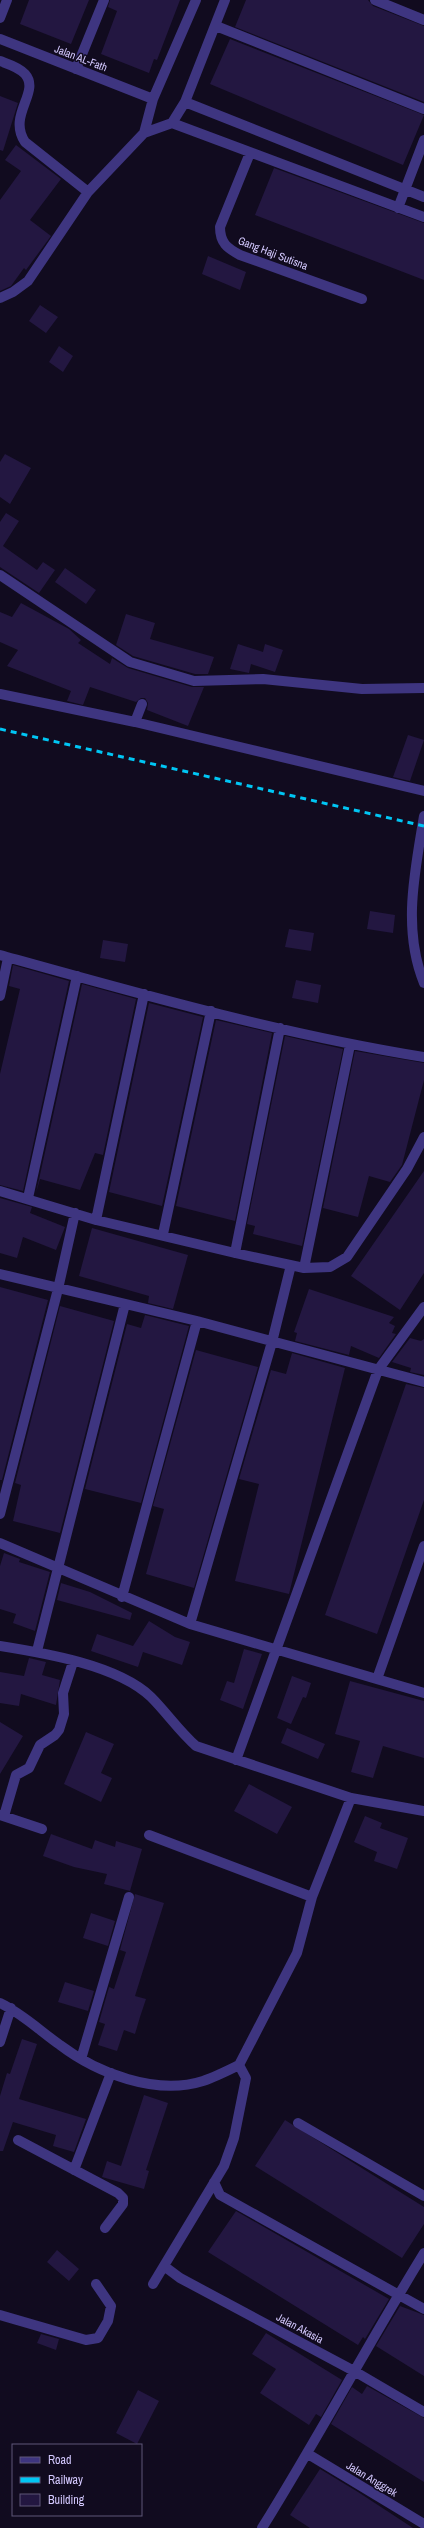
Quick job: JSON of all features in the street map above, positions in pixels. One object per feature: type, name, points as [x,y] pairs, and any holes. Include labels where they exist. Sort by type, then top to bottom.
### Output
[{"type":"street","points":[[0,18],[7,0]]},
{"type":"street","points":[[76,69],[104,0]]},
{"type":"street","points":[[144,133],[153,99],[196,0]]},
{"type":"street","points":[[0,298],[14,292],[28,281],[88,192],[144,133],[172,123],[185,102],[225,0]]},
{"type":"street","points":[[375,0],[424,20]]},
{"type":"street","points":[[216,26],[424,109]]},
{"type":"street","name":"Jalan AL-Fath","points":[[0,39],[153,99]]},
{"type":"street","points":[[0,61],[24,73],[30,80],[29,91],[18,123],[19,133],[25,142],[88,192]]},
{"type":"street","points":[[185,102],[424,197]]},
{"type":"street","points":[[172,123],[424,217]]},
{"type":"street","points":[[398,208],[424,140]]},
{"type":"street","name":"Gang Haji Sutisna","points":[[250,153],[220,227],[220,238],[226,247],[240,255],[362,299]]},
{"type":"street","points":[[0,575],[130,662],[152,671],[194,681],[263,679],[362,689],[424,688]]},
{"type":"street","points":[[0,694],[135,722],[424,791]]},
{"type":"street","points":[[135,722],[142,704]]},
{"type":"street","points":[[424,816],[413,894],[412,922],[412,946],[424,983]]},
{"type":"street","points":[[0,996],[4,957],[211,1012],[350,1045],[424,1057]]},
{"type":"street","points":[[28,1198],[77,976]]},
{"type":"street","points":[[96,1220],[144,994]]},
{"type":"street","points":[[163,1234],[211,1012]]},
{"type":"street","points":[[235,1253],[280,1028]]},
{"type":"street","points":[[304,1268],[350,1045]]},
{"type":"street","points":[[0,1191],[28,1198],[96,1220],[163,1234],[235,1253],[304,1268],[330,1267],[347,1257],[407,1169],[424,1137]]},
{"type":"street","points":[[0,1514],[58,1289],[75,1213]]},
{"type":"street","points":[[190,1624],[272,1342],[291,1265]]},
{"type":"street","points":[[0,1274],[197,1321],[424,1382]]},
{"type":"street","points":[[37,1652],[57,1567],[125,1304]]},
{"type":"street","points":[[236,1760],[378,1370],[424,1307]]},
{"type":"street","points":[[122,1597],[197,1321]]},
{"type":"street","points":[[0,1544],[57,1567],[122,1597],[190,1624],[278,1648],[377,1680],[424,1693]]},
{"type":"street","points":[[377,1680],[424,1546]]},
{"type":"street","points":[[0,1646],[37,1652],[96,1667],[133,1683],[150,1697],[181,1733],[196,1746],[351,1798],[424,1811]]},
{"type":"street","points":[[42,1829],[2,1815],[16,1775],[29,1768],[40,1745],[55,1735],[59,1730],[64,1714],[63,1693],[73,1662]]},
{"type":"street","points":[[0,2003],[11,2008],[81,2059],[111,2073],[145,2083],[172,2085],[202,2082],[239,2065],[296,1953],[312,1897],[351,1798]]},
{"type":"street","points":[[149,1835],[312,1897]]},
{"type":"street","points":[[81,2059],[129,1897]]},
{"type":"street","points":[[0,2042],[11,2008]]},
{"type":"street","points":[[153,2284],[224,2166],[234,2138],[246,2078],[239,2065]]},
{"type":"street","points":[[74,2170],[111,2073]]},
{"type":"street","points":[[298,2123],[424,2196]]},
{"type":"street","points":[[18,2140],[118,2193],[122,2198],[123,2204],[105,2228]]},
{"type":"street","points":[[214,2182],[220,2195],[424,2309]]},
{"type":"street","points":[[262,2528],[308,2454],[398,2294],[424,2253]]},
{"type":"street","name":"Jalan Akasia","points":[[164,2266],[180,2278],[354,2371],[424,2412]]},
{"type":"street","points":[[0,2315],[86,2340],[98,2338],[108,2321],[111,2306],[96,2284]]},
{"type":"street","name":"Jalan Anggrek","points":[[308,2454],[424,2524]]},
{"type":"building","points":[[29,0],[89,0],[71,44],[20,24]]},
{"type":"building","points":[[110,0],[180,0],[157,60],[154,59],[149,73],[101,54],[117,11],[108,7]]},
{"type":"building","points":[[246,0],[368,0],[373,6],[424,26],[424,102],[235,27]]},
{"type":"building","points":[[230,39],[424,115],[403,165],[210,84]]},
{"type":"building","points":[[0,96],[18,103],[3,151],[0,150]]},
{"type":"building","points":[[16,145],[61,179],[30,220],[51,236],[26,270],[24,268],[11,286],[0,291],[0,200],[21,171],[5,160]]},
{"type":"building","points":[[274,168],[424,223],[424,280],[255,215]]},
{"type":"building","points":[[208,256],[246,272],[240,290],[202,274]]},
{"type":"building","points":[[40,305],[58,317],[46,333],[29,321]]},
{"type":"building","points":[[59,346],[73,356],[63,372],[49,362]]},
{"type":"building","points":[[5,454],[31,468],[10,504],[0,497],[0,462]]},
{"type":"building","points":[[6,513],[19,521],[3,546],[37,570],[43,562],[55,570],[39,593],[0,567],[0,522]]},
{"type":"building","points":[[65,568],[96,590],[86,604],[55,582]]},
{"type":"building","points":[[21,603],[69,629],[81,640],[78,643],[110,664],[112,658],[128,668],[192,687],[204,687],[188,726],[147,710],[148,703],[145,698],[141,698],[136,702],[90,687],[83,705],[67,701],[71,691],[7,666],[18,650],[0,642],[0,612],[12,617]]},
{"type":"building","points":[[126,614],[155,623],[150,639],[214,657],[208,674],[195,674],[133,656],[116,645]]},
{"type":"building","points":[[238,644],[263,652],[265,644],[283,650],[275,672],[251,664],[249,673],[230,669]]},
{"type":"building","points":[[408,735],[424,740],[410,781],[393,777]]},
{"type":"building","points":[[370,911],[395,915],[393,933],[367,929]]},
{"type":"building","points":[[289,929],[314,933],[311,951],[285,947]]},
{"type":"building","points":[[103,940],[128,944],[125,962],[100,958]]},
{"type":"building","points":[[13,965],[69,981],[23,1191],[0,1185],[0,1074],[20,989],[9,986]]},
{"type":"building","points":[[296,980],[321,985],[318,1003],[292,998]]},
{"type":"building","points":[[82,984],[136,999],[103,1155],[95,1153],[80,1190],[40,1179],[36,1193]]},
{"type":"building","points":[[149,1003],[203,1017],[162,1206],[109,1192]]},
{"type":"building","points":[[216,1020],[272,1033],[235,1221],[176,1206]]},
{"type":"building","points":[[285,1036],[343,1049],[302,1246],[253,1234],[255,1226],[247,1224]]},
{"type":"building","points":[[355,1051],[424,1063],[424,1080],[402,1165],[390,1182],[369,1176],[358,1217],[323,1208]]},
{"type":"building","points":[[424,1171],[424,1273],[400,1310],[351,1276]]},
{"type":"building","points":[[0,1198],[32,1207],[30,1213],[65,1227],[56,1250],[23,1237],[17,1258],[0,1253]]},
{"type":"building","points":[[92,1228],[188,1255],[173,1309],[148,1303],[149,1296],[79,1276]]},
{"type":"building","points":[[0,1287],[48,1300],[2,1480],[0,1480]]},
{"type":"building","points":[[309,1289],[394,1317],[389,1323],[395,1326],[392,1333],[396,1334],[379,1358],[351,1346],[349,1355],[295,1341],[297,1333],[294,1332]]},
{"type":"building","points":[[60,1306],[114,1321],[60,1533],[13,1521],[21,1485],[15,1483]]},
{"type":"building","points":[[145,1315],[189,1326],[141,1503],[85,1489],[127,1324],[141,1328]]},
{"type":"building","points":[[410,1338],[421,1341],[424,1339],[424,1375],[410,1372],[411,1368],[392,1362]]},
{"type":"building","points":[[196,1350],[258,1367],[194,1588],[146,1574],[164,1509],[153,1506]]},
{"type":"building","points":[[292,1353],[345,1368],[289,1594],[235,1581],[259,1484],[239,1479],[271,1370],[286,1374]]},
{"type":"building","points":[[406,1384],[424,1388],[424,1500],[377,1634],[325,1615]]},
{"type":"building","points":[[4,1553],[20,1559],[19,1562],[50,1572],[35,1631],[13,1623],[16,1614],[0,1609],[0,1566]]},
{"type":"building","points":[[61,1583],[90,1592],[132,1613],[130,1620],[57,1600]]},
{"type":"building","points":[[149,1621],[175,1637],[190,1642],[182,1665],[143,1652],[138,1667],[91,1651],[97,1634],[133,1646]]},
{"type":"building","points":[[244,1649],[262,1654],[243,1709],[220,1700],[227,1681],[234,1683]]},
{"type":"building","points":[[29,1658],[46,1662],[42,1675],[60,1680],[56,1705],[21,1694],[19,1706],[0,1703],[0,1672],[24,1676]]},
{"type":"building","points":[[292,1676],[311,1683],[306,1698],[303,1697],[291,1724],[277,1718]]},
{"type":"building","points":[[350,1681],[424,1701],[424,1758],[383,1746],[373,1778],[351,1772],[360,1741],[335,1734]]},
{"type":"building","points":[[0,1722],[23,1736],[0,1774]]},
{"type":"building","points":[[287,1728],[325,1744],[318,1759],[281,1743]]},
{"type":"building","points":[[86,1732],[114,1744],[101,1773],[112,1778],[101,1802],[64,1784]]},
{"type":"building","points":[[249,1784],[292,1807],[277,1834],[234,1811]]},
{"type":"building","points":[[365,1816],[382,1823],[380,1828],[408,1838],[397,1869],[374,1861],[377,1852],[354,1842]]},
{"type":"building","points":[[51,1834],[92,1849],[95,1840],[115,1847],[116,1841],[142,1849],[130,1891],[104,1884],[107,1874],[74,1867],[43,1856]]},
{"type":"building","points":[[135,1894],[164,1903],[135,1996],[146,1999],[135,2034],[124,2030],[117,2051],[98,2045],[105,2024],[99,2022],[109,1987],[114,1989],[126,1952],[120,1950]]},
{"type":"building","points":[[91,1913],[115,1921],[108,1946],[83,1938]]},
{"type":"building","points":[[65,1982],[94,1991],[88,2011],[58,2002]]},
{"type":"building","points":[[22,2039],[37,2044],[19,2099],[86,2119],[74,2152],[53,2146],[56,2135],[13,2122],[3,2151],[0,2151],[0,2096],[7,2073],[10,2074]]},
{"type":"building","points":[[144,2095],[168,2103],[146,2170],[149,2171],[144,2189],[102,2177],[107,2161],[121,2166]]},
{"type":"building","points":[[285,2120],[424,2207],[424,2224],[402,2258],[255,2166]]},
{"type":"building","points":[[236,2211],[389,2299],[365,2339],[363,2337],[358,2345],[208,2252]]},
{"type":"building","points":[[57,2250],[79,2269],[69,2281],[47,2262]]},
{"type":"building","points":[[400,2306],[424,2315],[424,2376],[376,2346]]},
{"type":"building","points":[[266,2333],[342,2380],[321,2417],[316,2414],[309,2425],[260,2393],[276,2369],[252,2354]]},
{"type":"building","points":[[41,2334],[59,2339],[56,2350],[37,2343]]},
{"type":"building","points":[[367,2386],[424,2418],[424,2482],[331,2424],[352,2387],[362,2394]]},
{"type":"building","points":[[138,2390],[159,2401],[137,2444],[116,2433]]},
{"type":"building","points":[[320,2469],[413,2528],[310,2528],[290,2515]]},
{"type":"railway","points":[[0,729],[424,826]]}]
